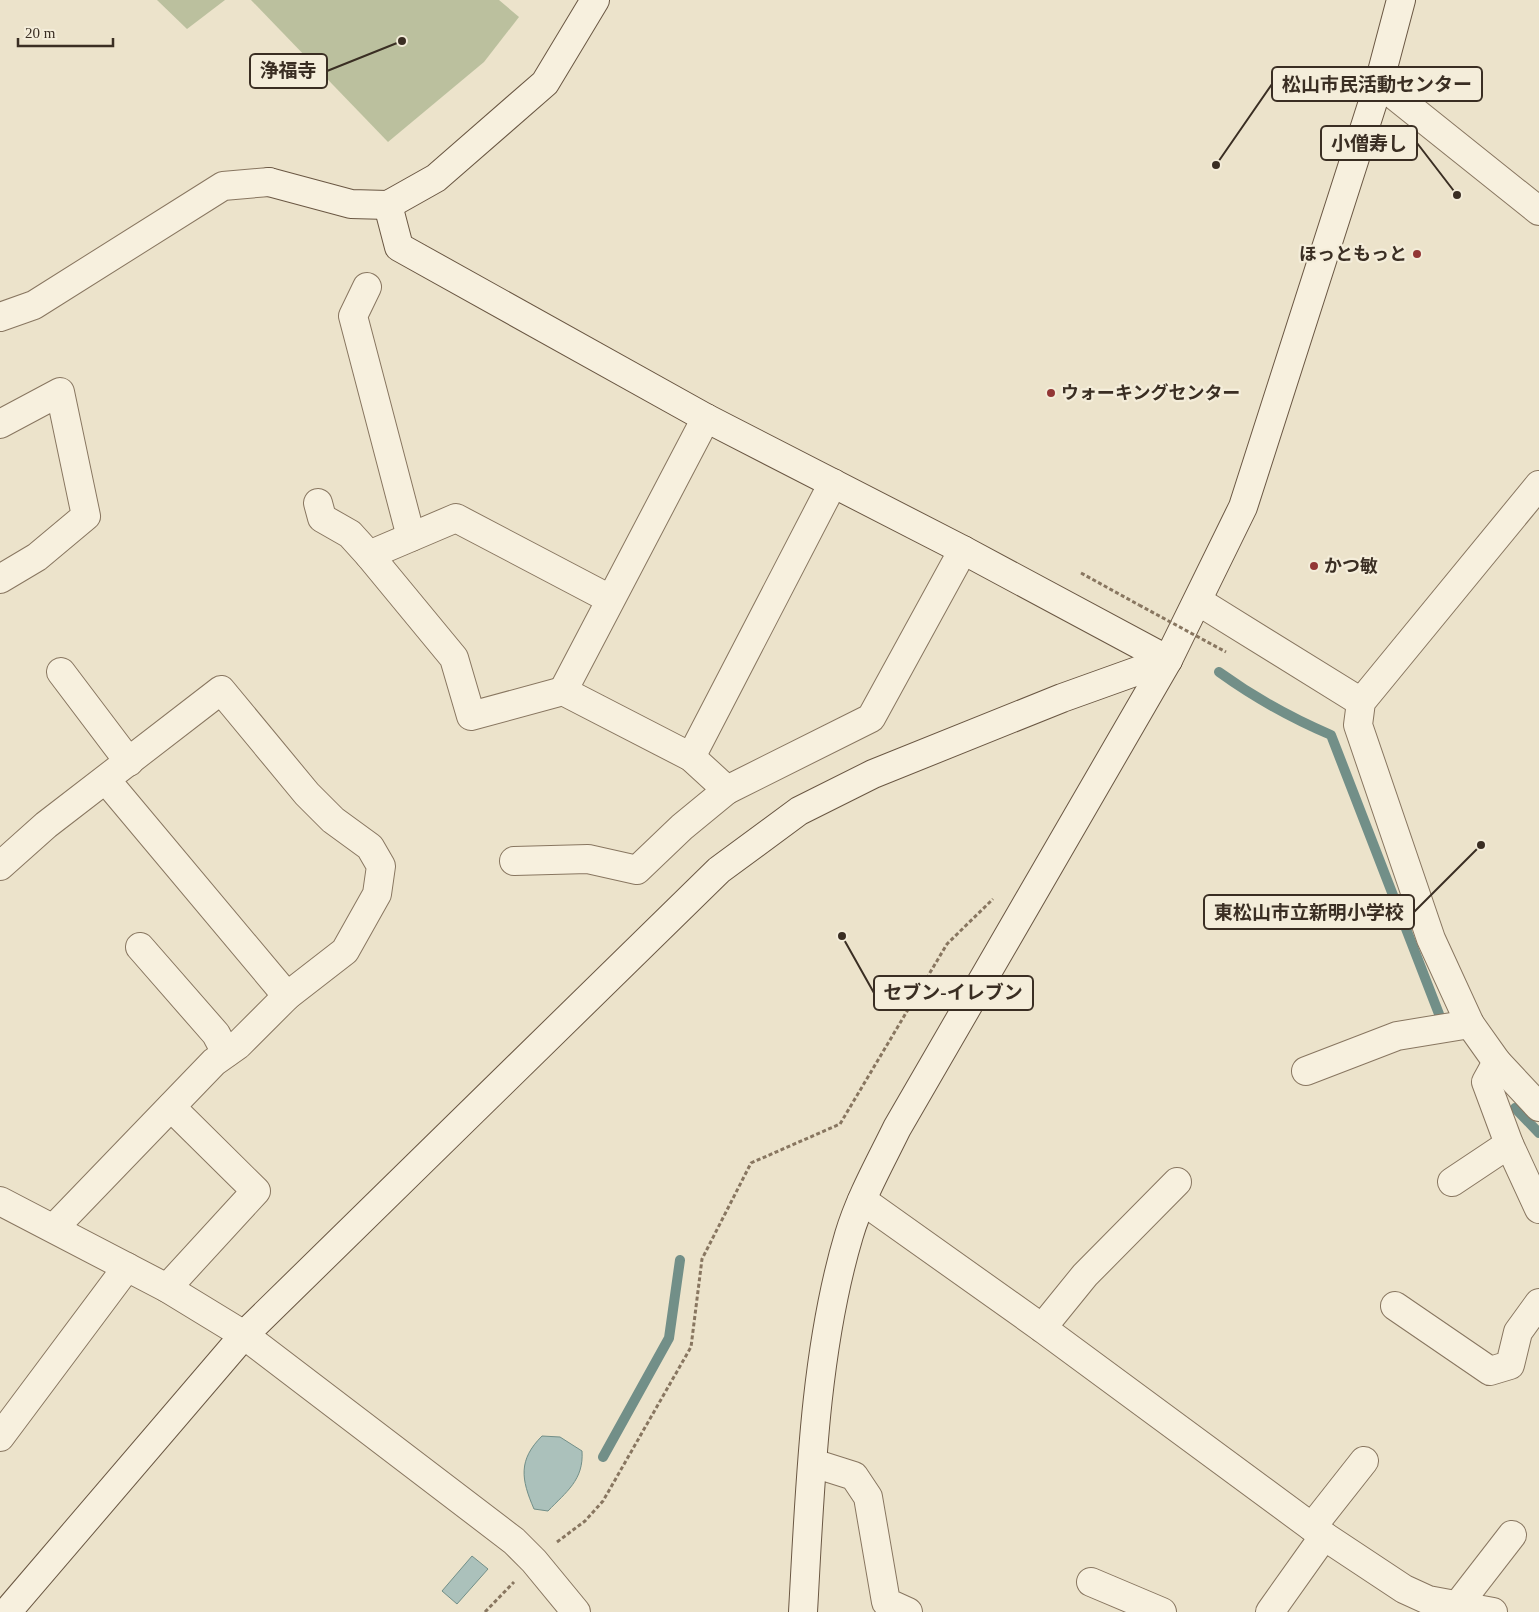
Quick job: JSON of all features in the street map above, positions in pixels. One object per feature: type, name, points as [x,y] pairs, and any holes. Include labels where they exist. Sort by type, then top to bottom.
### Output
[{"type":"street","points":[[0,317],[34,305],[222,186],[269,182],[351,204],[388,205],[436,178],[545,83],[595,0]]},
{"type":"street","points":[[803,1612],[813,1464],[833,1298],[850,1234],[862,1200],[925,1078],[1168,660],[1243,507],[1379,83],[1401,0]]},
{"type":"street","points":[[1379,83],[1537,205]]},
{"type":"street","points":[[388,205],[399,247],[706,418],[963,550],[1168,660]]},
{"type":"street","points":[[368,287],[352,316],[411,537]]},
{"type":"street","points":[[0,424],[60,392],[86,516],[37,557],[0,579]]},
{"type":"street","points":[[563,692],[706,418]]},
{"type":"street","points":[[691,757],[833,483]]},
{"type":"street","points":[[1539,485],[1361,702],[1358,725],[1366,756],[1431,939],[1470,1024],[1497,1062],[1539,1107]]},
{"type":"street","points":[[318,503],[322,518],[350,534],[454,658],[471,716],[563,692],[691,757],[727,790]]},
{"type":"street","points":[[369,555],[456,518],[610,599]]},
{"type":"street","points":[[514,861],[588,859],[637,870],[727,790],[871,718],[963,550]]},
{"type":"street","points":[[1198,601],[1361,702]]},
{"type":"street","points":[[7,1612],[244,1335],[719,870],[799,812],[873,774],[1062,698],[1168,660]]},
{"type":"street","points":[[61,672],[129,762]]},
{"type":"street","points":[[0,866],[46,824],[106,780],[221,690],[306,794],[333,820],[370,847],[380,866],[377,894],[345,951],[287,996],[214,1062],[54,1228]]},
{"type":"street","points":[[106,780],[287,996]]},
{"type":"street","points":[[140,947],[216,1034],[226,1053]]},
{"type":"street","points":[[1306,1071],[1397,1036],[1470,1024]]},
{"type":"street","points":[[1497,1062],[1486,1082],[1509,1144],[1539,1208]]},
{"type":"street","points":[[167,1288],[256,1191],[171,1107]]},
{"type":"street","points":[[1452,1182],[1509,1144]]},
{"type":"street","points":[[1042,1328],[1085,1275],[1177,1182]]},
{"type":"street","points":[[862,1200],[1042,1328],[1318,1531],[1404,1589],[1428,1600],[1493,1612]]},
{"type":"street","points":[[0,1201],[167,1288],[244,1335],[514,1541],[571,1603],[576,1612]]},
{"type":"street","points":[[0,1437],[127,1267]]},
{"type":"street","points":[[1395,1306],[1490,1371],[1510,1365],[1518,1332],[1539,1303]]},
{"type":"street","points":[[1270,1612],[1318,1531],[1364,1461]]},
{"type":"street","points":[[813,1464],[854,1476],[868,1496],[886,1602],[908,1612]]},
{"type":"street","points":[[1457,1606],[1512,1535]]},
{"type":"street","points":[[1091,1582],[1162,1612]]},
{"type":"path","points":[[1081,573],[1226,652]]},
{"type":"path","points":[[485,1612],[534,1561],[585,1521],[603,1501],[691,1347],[702,1259],[751,1163],[840,1124],[947,944],[998,893]]},
{"type":"green space","points":[[157,0],[225,0],[187,29]]},
{"type":"green space","points":[[251,0],[499,0],[519,17],[484,62],[388,142]]},
{"type":"water","points":[[542,1436],[560,1437],[582,1451],[582,1461],[577,1478],[548,1511],[534,1509],[524,1479],[525,1462],[534,1445]]},
{"type":"water","points":[[472,1556],[488,1569],[457,1604],[442,1591]]},
{"type":"waterway","points":[[1219,672],[1274,707],[1331,735],[1439,1014]]},
{"type":"waterway","points":[[1515,1108],[1539,1133]]},
{"type":"waterway","points":[[603,1457],[669,1338],[680,1260]]},
{"type":"place","name":"浄福寺","points":[[402,41]]},
{"type":"place","name":"松山市民活動センター","points":[[1216,165]]},
{"type":"place","name":"小僧寿し","points":[[1457,195]]},
{"type":"place","name":"ほっともっと","points":[[1417,254]]},
{"type":"place","name":"ウォーキングセンター","points":[[1051,393]]},
{"type":"place","name":"かつ敏","points":[[1314,566]]},
{"type":"place","name":"東松山市立新明小学校","points":[[1481,845]]},
{"type":"place","name":"セブン-イレブン","points":[[842,936]]}]
